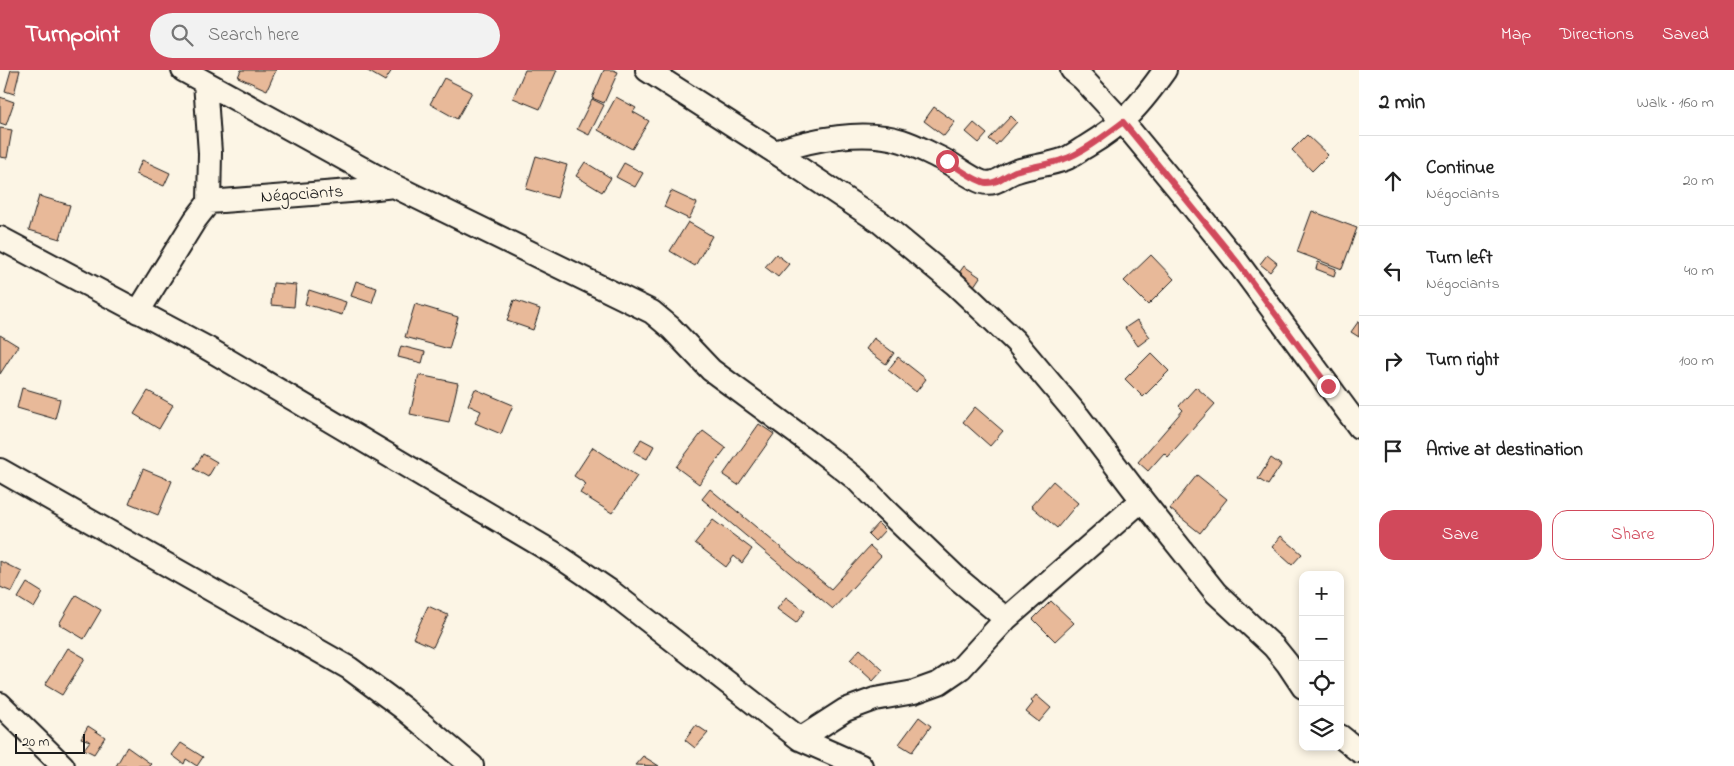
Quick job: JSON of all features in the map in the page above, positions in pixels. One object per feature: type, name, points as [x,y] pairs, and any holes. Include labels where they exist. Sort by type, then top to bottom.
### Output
[{"type":"street","points":[[183,70],[394,186],[652,312],[671,328],[711,370],[856,479],[952,572],[1006,619]]},
{"type":"street","points":[[647,70],[880,222],[956,285],[1002,328],[1078,416],[1216,593],[1274,647],[1299,681]]},
{"type":"street","points":[[1072,70],[1083,79],[1123,122],[1238,263],[1359,427]]},
{"type":"street","points":[[775,152],[797,144],[829,138],[882,137],[902,141],[947,161],[981,182],[998,182],[1009,173],[1066,159],[1104,136],[1123,122],[1147,95],[1165,70]]},
{"type":"street","points":[[138,312],[195,220],[210,202],[210,153],[205,82]]},
{"type":"street","name":"Négociants","points":[[210,202],[350,192],[394,186]]},
{"type":"street","points":[[0,238],[207,348],[554,553],[610,590],[800,739],[861,766]]},
{"type":"street","points":[[0,470],[350,668],[403,708],[472,766]]},
{"type":"street","points":[[800,739],[845,710],[875,699],[914,692],[939,683],[961,668],[1006,619],[1142,500]]},
{"type":"street","points":[[0,704],[63,766]]},
{"type":"street","points":[[1344,739],[1359,751]]},
{"type":"building","points":[[11,70],[20,70],[14,94],[5,91]]},
{"type":"building","points":[[241,70],[276,70],[267,90],[238,77]]},
{"type":"building","points":[[366,70],[392,70],[385,81]]},
{"type":"building","points":[[525,70],[557,70],[540,109],[513,98]]},
{"type":"building","points":[[604,70],[618,72],[604,103],[592,98]]},
{"type":"building","points":[[444,78],[472,92],[457,119],[430,104]]},
{"type":"building","points":[[0,97],[14,102],[6,125],[0,123]]},
{"type":"building","points":[[616,97],[636,108],[633,112],[649,121],[632,149],[598,130]]},
{"type":"building","points":[[592,99],[604,105],[589,135],[577,129]]},
{"type":"building","points":[[934,107],[955,122],[944,136],[924,121]]},
{"type":"building","points":[[1011,116],[1017,122],[996,145],[989,139]]},
{"type":"building","points":[[974,123],[987,134],[979,143],[966,132]]},
{"type":"building","points":[[0,128],[12,130],[7,158],[0,157]]},
{"type":"building","points":[[1307,135],[1328,155],[1312,171],[1292,150]]},
{"type":"building","points":[[536,156],[567,165],[557,198],[526,189]]},
{"type":"building","points":[[142,160],[170,173],[164,186],[136,174]]},
{"type":"building","points":[[585,162],[611,178],[602,192],[576,176]]},
{"type":"building","points":[[624,163],[643,173],[635,187],[616,177]]},
{"type":"building","points":[[671,191],[697,203],[689,219],[664,207]]},
{"type":"building","points":[[39,196],[70,205],[60,239],[29,230]]},
{"type":"building","points":[[1312,211],[1357,228],[1342,269],[1297,252]]},
{"type":"building","points":[[688,222],[712,236],[695,266],[670,251]]},
{"type":"building","points":[[776,254],[789,264],[778,277],[765,267]]},
{"type":"building","points":[[1151,255],[1174,279],[1148,305],[1124,281]]},
{"type":"building","points":[[1267,255],[1277,263],[1270,272],[1260,264]]},
{"type":"building","points":[[1318,262],[1336,269],[1334,276],[1316,269]]},
{"type":"building","points":[[964,266],[980,277],[972,289],[956,277]]},
{"type":"building","points":[[356,281],[377,288],[372,303],[351,296]]},
{"type":"building","points":[[273,283],[296,285],[294,307],[271,305]]},
{"type":"building","points":[[309,290],[346,302],[342,315],[305,304]]},
{"type":"building","points":[[514,300],[540,309],[533,330],[507,321]]},
{"type":"building","points":[[415,304],[458,317],[449,349],[405,337]]},
{"type":"building","points":[[1137,320],[1150,337],[1138,346],[1125,328]]},
{"type":"building","points":[[1359,322],[1359,337],[1351,332]]},
{"type":"building","points":[[0,335],[18,346],[0,374]]},
{"type":"building","points":[[874,338],[894,353],[886,364],[866,349]]},
{"type":"building","points":[[401,346],[425,352],[422,363],[398,357]]},
{"type":"building","points":[[1151,353],[1169,371],[1143,397],[1125,379]]},
{"type":"building","points":[[898,357],[926,379],[916,392],[888,370]]},
{"type":"building","points":[[419,375],[458,383],[449,422],[410,414]]},
{"type":"building","points":[[1196,387],[1215,404],[1168,457],[1164,453],[1148,471],[1138,462],[1183,410],[1179,406]]},
{"type":"building","points":[[22,388],[60,399],[55,419],[17,408]]},
{"type":"building","points":[[475,389],[513,405],[501,434],[475,423],[481,411],[468,405]]},
{"type":"building","points":[[148,391],[173,405],[159,429],[134,414]]},
{"type":"building","points":[[975,407],[1003,431],[990,446],[963,422]]},
{"type":"building","points":[[759,424],[774,434],[738,485],[723,475]]},
{"type":"building","points":[[703,431],[726,448],[699,484],[676,467]]},
{"type":"building","points":[[641,439],[654,446],[647,459],[634,452]]},
{"type":"building","points":[[593,447],[637,476],[612,513],[580,493],[586,484],[574,476]]},
{"type":"building","points":[[203,454],[217,462],[208,477],[194,469]]},
{"type":"building","points":[[1271,458],[1281,465],[1268,485],[1258,479]]},
{"type":"building","points":[[143,469],[172,481],[158,515],[129,503]]},
{"type":"building","points":[[1197,475],[1227,499],[1200,533],[1170,509]]},
{"type":"building","points":[[1053,481],[1078,503],[1057,528],[1031,506]]},
{"type":"building","points":[[710,489],[831,589],[870,546],[881,556],[833,609],[702,499]]},
{"type":"building","points":[[713,520],[752,549],[742,563],[734,556],[726,567],[695,543]]},
{"type":"building","points":[[878,523],[885,530],[875,541],[868,534]]},
{"type":"building","points":[[1281,536],[1302,554],[1292,565],[1272,547]]},
{"type":"building","points":[[0,561],[22,572],[12,592],[0,587]]},
{"type":"building","points":[[27,583],[43,593],[34,608],[18,598]]},
{"type":"building","points":[[76,595],[101,610],[84,639],[59,624]]},
{"type":"building","points":[[786,597],[805,611],[796,623],[777,609]]},
{"type":"building","points":[[1051,601],[1074,623],[1055,641],[1033,619]]},
{"type":"building","points":[[428,606],[448,615],[433,647],[413,638]]},
{"type":"building","points":[[68,648],[85,658],[62,695],[45,685]]},
{"type":"building","points":[[860,649],[883,670],[873,681],[850,660]]},
{"type":"building","points":[[1036,695],[1051,708],[1039,722],[1026,712]]},
{"type":"building","points":[[919,717],[931,726],[912,752],[899,744]]},
{"type":"building","points":[[696,725],[708,733],[695,748],[685,740]]},
{"type":"building","points":[[88,726],[105,737],[94,754],[84,749],[90,741],[81,738]]},
{"type":"building","points":[[181,743],[203,757],[197,766],[186,759],[184,764],[172,755]]},
{"type":"building","points":[[127,747],[151,764],[149,766],[116,766]]},
{"type":"building","points":[[643,756],[659,766],[635,765]]},
{"type":"route","points":[[947,161],[981,182],[998,182],[1009,173],[1066,159],[1123,122],[1238,263],[1328,386]]}]
